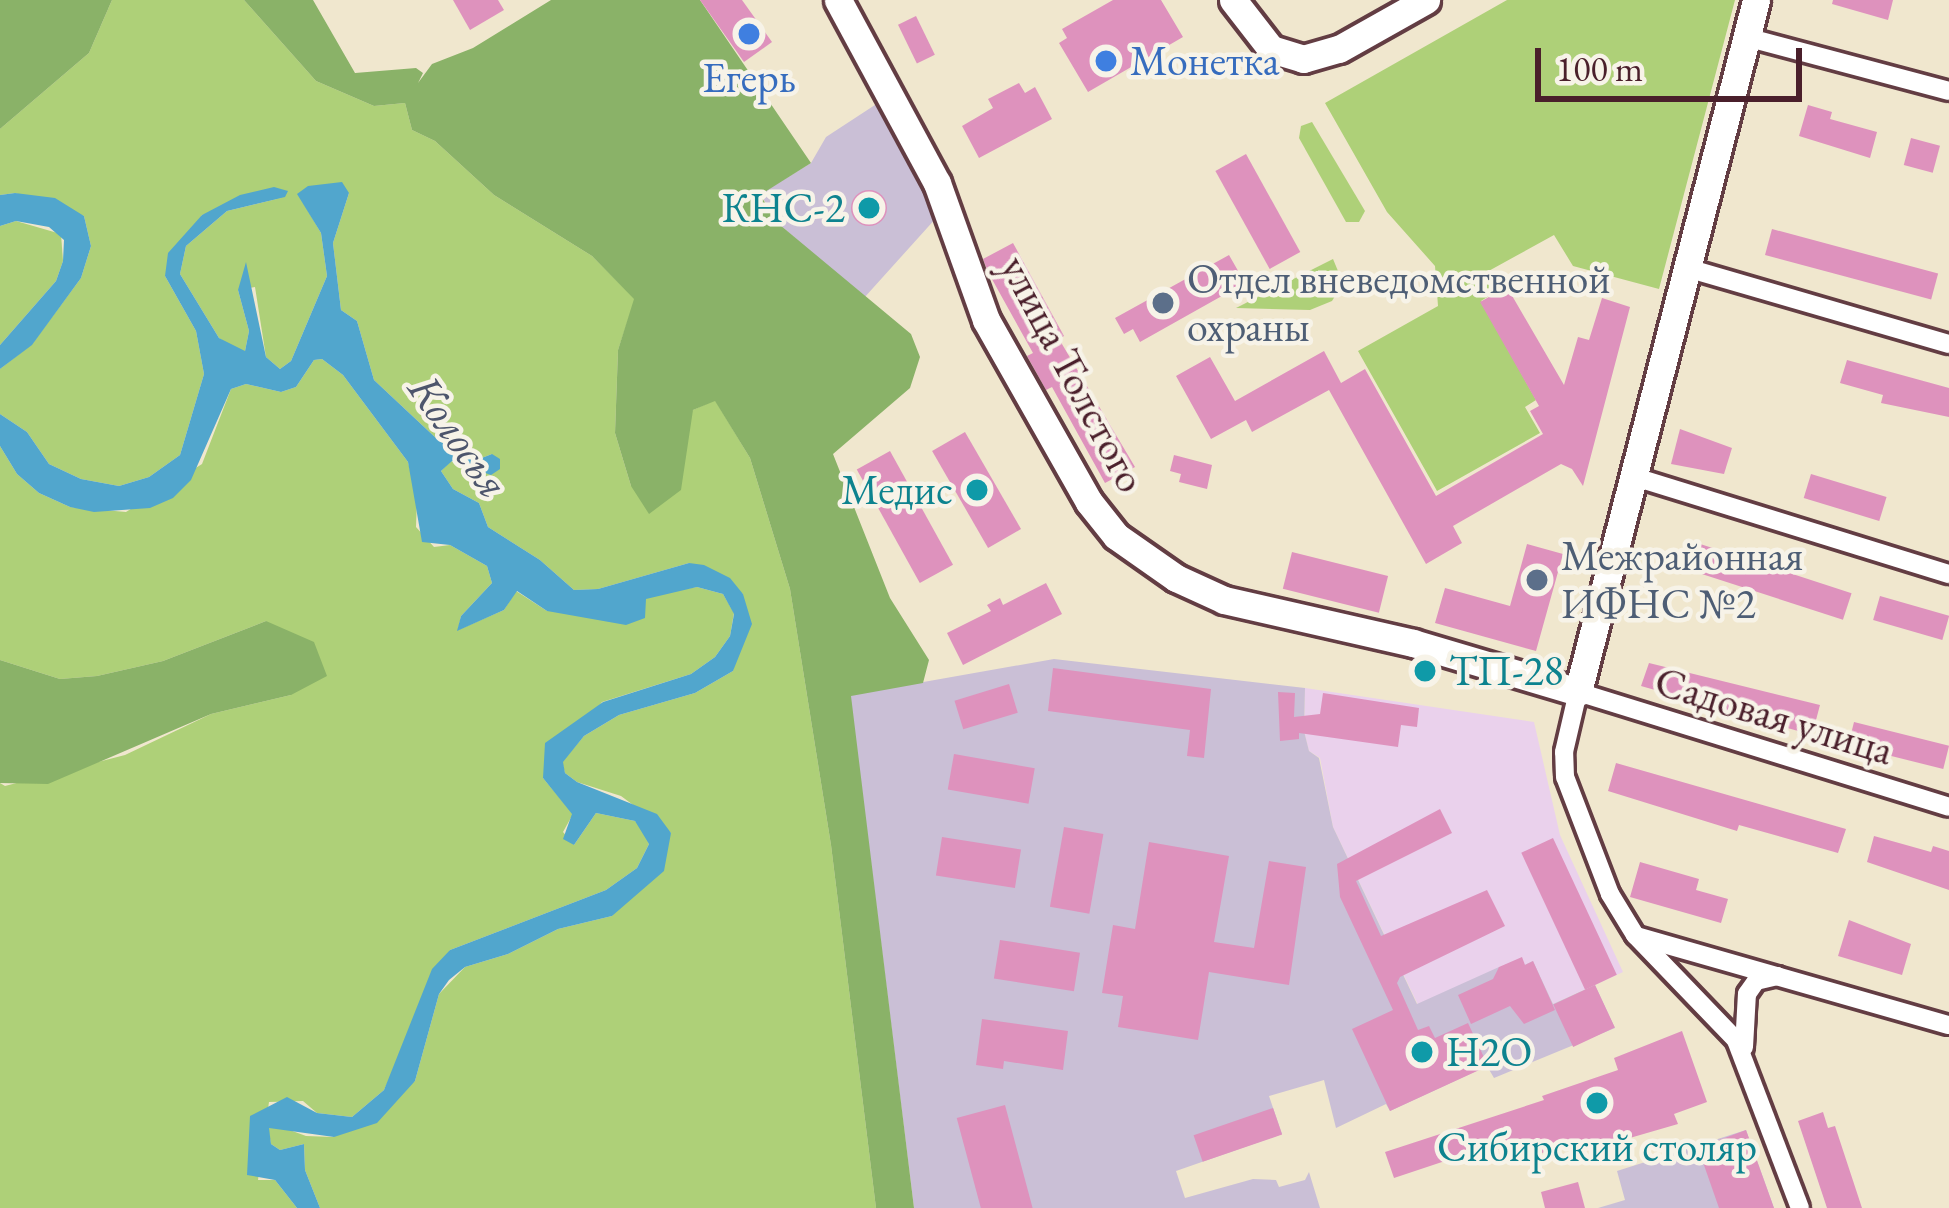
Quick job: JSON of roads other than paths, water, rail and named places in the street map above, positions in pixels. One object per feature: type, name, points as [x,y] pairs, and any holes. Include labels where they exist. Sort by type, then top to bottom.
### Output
[{"type":"street","name":"улица Толстого","points":[[838,0],[937,183],[986,320],[1089,502],[1116,536],[1176,578],[1224,600],[1413,643],[1579,692]]},
{"type":"street","points":[[1233,0],[1255,34],[1285,56],[1320,57],[1426,0]]},
{"type":"street","points":[[1756,0],[1564,752],[1564,777],[1610,894],[1635,935],[1718,1015],[1745,1058],[1800,1208]]},
{"type":"street","points":[[1746,37],[1949,91]]},
{"type":"street","points":[[1687,268],[1949,344]]},
{"type":"street","points":[[1635,477],[1949,574]]},
{"type":"street","name":"Садовая улица","points":[[1579,692],[1949,807]]},
{"type":"street","points":[[1635,935],[1949,1025]]},
{"type":"street","points":[[1745,1058],[1747,994],[1756,981],[1778,976]]},
{"type":"water","points":[[342,182],[349,193],[333,243],[341,310],[357,321],[374,380],[438,440],[474,461],[492,454],[500,459],[500,469],[491,475],[452,461],[441,471],[453,489],[479,503],[488,527],[540,560],[574,590],[598,589],[689,563],[704,565],[730,578],[743,594],[752,624],[733,671],[695,693],[619,715],[584,736],[563,762],[565,773],[577,782],[657,814],[671,833],[664,871],[612,916],[558,929],[508,954],[465,967],[449,980],[439,994],[415,1081],[377,1123],[334,1137],[269,1128],[271,1144],[280,1150],[304,1144],[305,1170],[320,1208],[297,1208],[275,1180],[247,1175],[250,1116],[287,1097],[317,1113],[352,1117],[384,1090],[432,969],[450,950],[606,890],[637,868],[649,844],[635,821],[596,813],[574,845],[563,839],[572,814],[543,778],[545,743],[603,702],[691,674],[715,657],[730,636],[734,614],[723,594],[697,587],[646,599],[645,618],[626,625],[547,611],[517,591],[504,610],[457,631],[461,616],[492,583],[487,566],[450,545],[422,542],[408,462],[343,375],[322,359],[314,360],[296,387],[281,392],[246,384],[231,389],[191,480],[173,498],[150,508],[94,512],[70,507],[39,493],[17,474],[0,446],[0,414],[27,432],[49,464],[81,479],[119,486],[149,477],[180,455],[204,374],[196,331],[165,276],[168,253],[202,215],[240,195],[274,187],[288,191],[285,197],[227,211],[186,246],[180,274],[219,338],[245,351],[249,331],[238,290],[246,262],[266,357],[280,369],[291,361],[327,276],[321,233],[297,194],[308,186]]},
{"type":"water","points":[[0,195],[55,198],[84,216],[91,246],[81,278],[32,345],[0,369],[0,345],[56,281],[63,261],[64,240],[49,227],[16,221],[0,226]]},
{"type":"place","name":"Егерь","points":[[749,34]]},
{"type":"place","name":"Монетка","points":[[1106,61]]},
{"type":"place","name":"КНС-2","points":[[869,208]]},
{"type":"place","name":"Отдел вневедомственной охраны","points":[[1163,303]]},
{"type":"place","name":"Медис","points":[[977,490]]},
{"type":"place","name":"Межрайонная ИФНС №2","points":[[1537,580]]},
{"type":"place","name":"ТП-28","points":[[1425,671]]},
{"type":"place","name":"Н2О","points":[[1422,1052]]},
{"type":"place","name":"Сибирский столяр","points":[[1597,1103]]},
{"type":"water label","name":"Колосья","points":[[459,436]]}]
